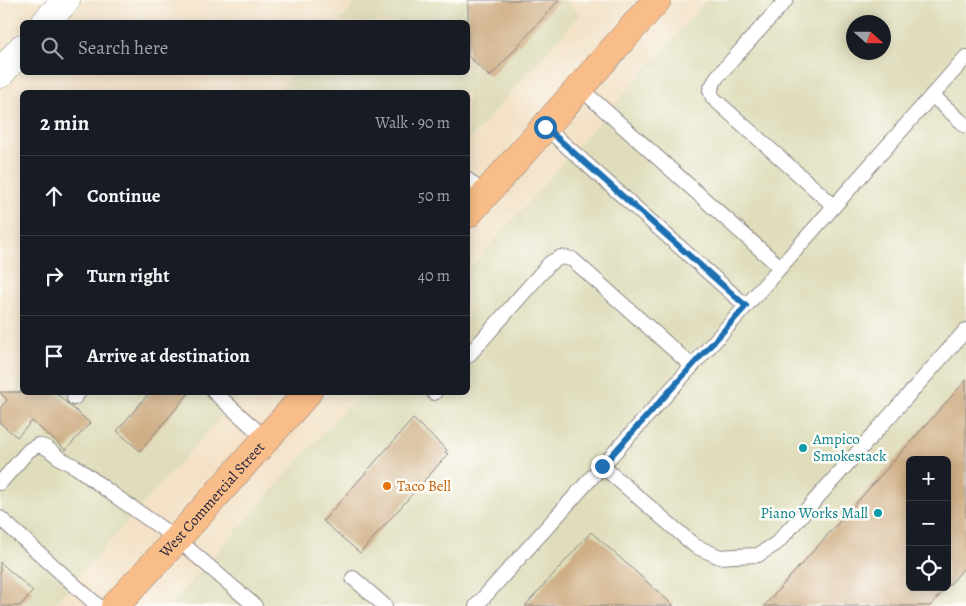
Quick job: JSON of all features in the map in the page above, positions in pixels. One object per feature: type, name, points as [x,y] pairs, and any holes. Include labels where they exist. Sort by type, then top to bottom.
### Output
[{"type":"main road","points":[[473,196],[545,127],[657,0]]},
{"type":"main road","name":"West Commercial Street","points":[[115,606],[305,395]]},
{"type":"street","points":[[48,20],[66,0]]},
{"type":"street","points":[[0,74],[20,50]]},
{"type":"lane","points":[[786,0],[717,78],[710,90],[712,98],[834,206]]},
{"type":"lane","points":[[476,606],[746,306],[966,57]]},
{"type":"lane","points":[[580,88],[780,267]]},
{"type":"lane","points":[[932,95],[966,126]]},
{"type":"lane","points":[[545,127],[746,306]]},
{"type":"lane","points":[[470,354],[550,262],[561,256],[572,259],[692,366]]},
{"type":"lane","points":[[602,466],[695,546],[720,557],[758,555],[777,543],[966,330]]},
{"type":"lane","points":[[217,395],[266,439]]},
{"type":"lane","points":[[0,483],[29,450],[38,445],[47,448],[61,460],[76,467],[177,539],[254,606]]},
{"type":"lane","points":[[0,518],[98,606]]},
{"type":"lane","points":[[353,578],[385,606]]},
{"type":"shaded area","points":[[359,0],[564,0],[580,14],[470,139],[470,90],[279,90],[293,75],[470,75],[470,20],[341,20]]},
{"type":"shaded area","name":"Piano Works Mall","points":[[707,0],[966,0],[966,606],[169,606],[357,395],[470,395],[470,268]]},
{"type":"shaded area","points":[[20,384],[20,395],[240,395],[52,606],[0,606],[0,389],[9,397]]},
{"type":"building","points":[[468,0],[559,0],[490,77],[470,58],[470,20],[468,20]]},
{"type":"building","name":"Piano Works Mall","points":[[966,380],[966,566],[951,583],[951,456],[906,456],[906,591],[944,591],[930,606],[764,606]]},
{"type":"building","points":[[0,392],[20,392],[20,395],[58,395],[90,423],[66,450],[32,421],[17,437],[0,423],[0,408],[7,400]]},
{"type":"building","points":[[147,395],[187,395],[140,451],[117,431]]},
{"type":"building","name":"Taco Bell","points":[[413,419],[447,450],[445,452],[448,454],[360,553],[323,521]]},
{"type":"building","points":[[591,532],[674,606],[525,606]]},
{"type":"building","points":[[0,562],[33,591],[20,606],[0,606]]},
{"type":"place","name":"Ampico Smokestack","points":[[803,448]]},
{"type":"place","name":"Taco Bell","points":[[387,486]]},
{"type":"place","name":"Piano Works Mall","points":[[878,513]]},
{"type":"route","points":[[545,127],[746,306],[602,466]]}]
